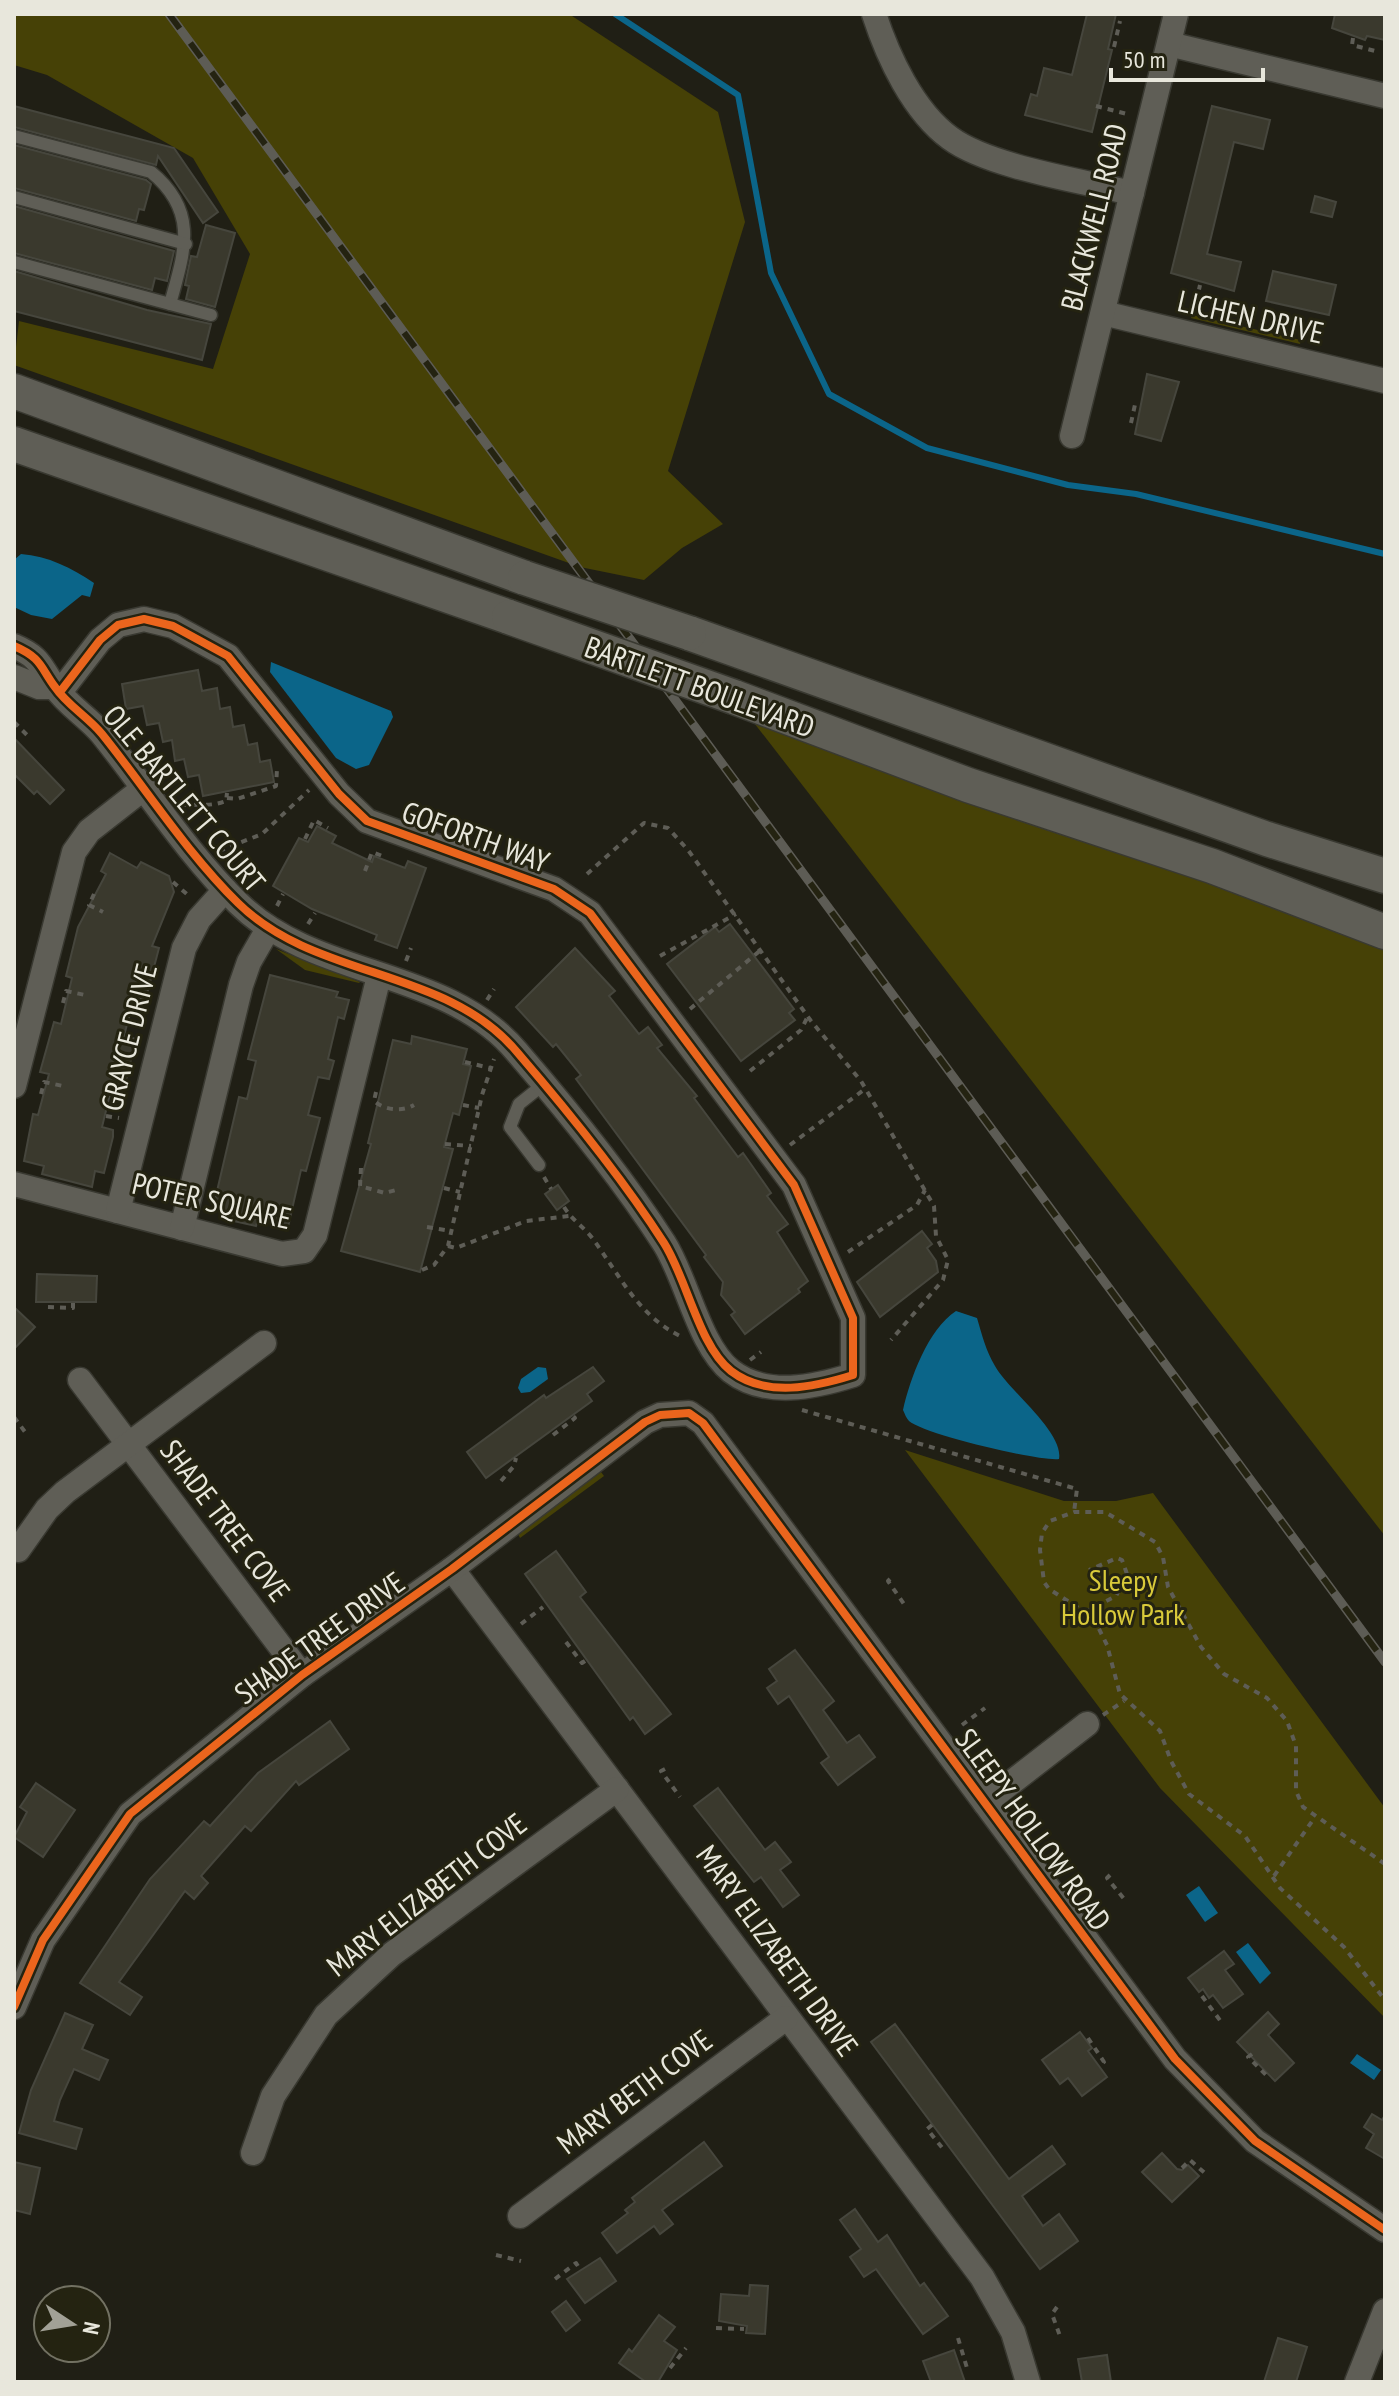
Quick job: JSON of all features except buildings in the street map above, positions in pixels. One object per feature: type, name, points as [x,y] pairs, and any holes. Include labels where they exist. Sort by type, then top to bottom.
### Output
[{"type":"main road","name":"BARTLETT BOULEVARD","points":[[14,391],[525,578],[689,633],[1267,839],[1385,876]]},
{"type":"main road","name":"BARTLETT BOULEVARD","points":[[14,444],[734,697],[968,785],[1212,866],[1385,932]]},
{"type":"street","points":[[874,14],[904,81],[949,137],[986,156],[1132,193]]},
{"type":"street","name":"BLACKWELL ROAD","points":[[1072,436],[1176,14]]},
{"type":"street","points":[[1169,44],[1385,96]]},
{"type":"street","name":"LICHEN DRIVE","points":[[1103,313],[1385,381]]},
{"type":"street","name":"GOFORTH WAY","points":[[57,690],[100,640],[118,625],[144,619],[165,623],[228,656],[327,778],[367,821],[554,889],[598,921],[794,1185],[853,1318],[853,1375]]},
{"type":"street","name":"OLE BARTLETT COURT","points":[[14,646],[41,662],[57,690],[82,712],[225,890],[268,929],[315,953],[441,997],[505,1038],[663,1240],[713,1347],[732,1372],[773,1386],[809,1389],[853,1375]]},
{"type":"street","points":[[14,677],[27,684],[57,690]]},
{"type":"street","points":[[14,1086],[74,852],[89,831],[144,788]]},
{"type":"street","name":"GRAYCE DRIVE","points":[[118,1211],[184,948],[199,919],[225,890]]},
{"type":"street","points":[[182,1228],[241,985],[249,962],[268,929]]},
{"type":"street","name":"POTER SQUARE","points":[[14,1184],[282,1254],[293,1254],[309,1247],[315,1235],[379,976]]},
{"type":"street","name":"SHADE TREE COVE","points":[[18,1550],[47,1509],[127,1443],[264,1343]]},
{"type":"street","name":"SHADE TREE COVE","points":[[80,1380],[302,1675]]},
{"type":"street","name":"SHADE TREE DRIVE","points":[[14,2007],[43,1940],[130,1814],[302,1675],[452,1569],[645,1422],[660,1415],[689,1413]]},
{"type":"street","name":"SLEEPY HOLLOW ROAD","points":[[689,1413],[703,1423],[1175,2059],[1255,2141],[1385,2230]]},
{"type":"street","name":"MARY ELIZABETH DRIVE","points":[[452,1569],[992,2293],[1013,2332],[1028,2382]]},
{"type":"street","points":[[985,1803],[1087,1724]]},
{"type":"street","name":"MARY ELIZABETH COVE","points":[[253,2153],[273,2096],[326,2015],[392,1954],[617,1789]]},
{"type":"street","name":"MARY BETH COVE","points":[[520,2216],[786,2018]]},
{"type":"street","points":[[1357,2382],[1385,2311]]},
{"type":"lane","points":[[14,136],[151,172],[163,182],[185,221],[186,244],[170,304]]},
{"type":"lane","points":[[14,197],[186,244]]},
{"type":"lane","points":[[14,262],[211,315]]},
{"type":"lane","points":[[539,1165],[510,1127],[519,1104],[544,1084]]},
{"type":"path","points":[[1114,47],[1120,21]]},
{"type":"path","points":[[1353,38],[1352,45],[1379,52]]},
{"type":"path","points":[[1096,106],[1127,114]]},
{"type":"path","points":[[1194,313],[1200,285]]},
{"type":"path","points":[[1131,423],[1136,400]]},
{"type":"path","points":[[14,722],[30,738]]},
{"type":"path","points":[[176,808],[185,804],[200,808],[227,796],[237,799],[276,786],[277,769]]},
{"type":"path","points":[[204,864],[227,846],[272,827],[290,803],[327,778]]},
{"type":"path","points":[[305,839],[314,820],[328,828]]},
{"type":"path","points":[[587,874],[644,823],[661,824],[688,850],[865,1089],[934,1206],[936,1236],[946,1255],[947,1269],[934,1291],[891,1340]]},
{"type":"path","points":[[365,871],[372,852],[385,857]]},
{"type":"path","points":[[173,882],[196,904]]},
{"type":"path","points":[[94,894],[89,905],[103,912]]},
{"type":"path","points":[[660,956],[736,914]]},
{"type":"path","points":[[682,1014],[744,968],[762,949]]},
{"type":"path","points":[[63,1003],[66,991],[85,995]]},
{"type":"path","points":[[750,1071],[801,1030],[808,1016]]},
{"type":"path","points":[[422,1270],[434,1265],[448,1246],[479,1108],[496,1055]]},
{"type":"path","points":[[465,1062],[490,1068]]},
{"type":"path","points":[[41,1094],[44,1082],[63,1086]]},
{"type":"path","points":[[784,1150],[865,1089]]},
{"type":"path","points":[[376,1092],[374,1101],[377,1104],[401,1110],[414,1105]]},
{"type":"path","points":[[463,1105],[479,1108]]},
{"type":"path","points":[[445,1144],[471,1146]]},
{"type":"path","points":[[361,1168],[360,1186],[385,1193],[396,1190]]},
{"type":"path","points":[[444,1188],[460,1192]]},
{"type":"path","points":[[838,1256],[865,1244],[917,1205],[925,1190]]},
{"type":"path","points":[[448,1246],[456,1248],[541,1218],[569,1216]]},
{"type":"path","points":[[427,1227],[451,1231]]},
{"type":"path","points":[[48,1307],[73,1308],[73,1303]]},
{"type":"path","points":[[553,1435],[575,1418],[573,1416]]},
{"type":"path","points":[[14,1417],[25,1432]]},
{"type":"path","points":[[501,1481],[514,1466],[516,1458]]},
{"type":"path","points":[[1385,1864],[1315,1817],[1298,1799],[1296,1746],[1287,1721],[1267,1698],[1224,1674],[1201,1647],[1168,1587],[1163,1557],[1155,1542],[1105,1512],[1074,1512],[1056,1517],[1042,1533],[1040,1567],[1044,1582],[1049,1589],[1085,1612],[1107,1645],[1124,1701],[1160,1731],[1171,1761],[1189,1794],[1245,1836],[1280,1888],[1344,1947],[1385,2000]]},
{"type":"path","points":[[1085,1612],[1116,1596],[1127,1574],[1122,1560],[1117,1558],[1089,1570]]},
{"type":"path","points":[[890,1579],[888,1581],[904,1604]]},
{"type":"path","points":[[521,1624],[543,1607]]},
{"type":"path","points":[[566,1642],[582,1663],[585,1661]]},
{"type":"path","points":[[962,1725],[985,1708]]},
{"type":"path","points":[[665,1769],[661,1771],[680,1797]]},
{"type":"path","points":[[1274,1876],[1315,1817]]},
{"type":"path","points":[[1110,1875],[1107,1878],[1125,1900]]},
{"type":"path","points":[[1202,1996],[1222,2023]]},
{"type":"path","points":[[1088,2038],[1104,2062],[1100,2065]]},
{"type":"path","points":[[1252,2054],[1248,2057],[1266,2075]]},
{"type":"path","points":[[932,2125],[927,2129],[944,2150]]},
{"type":"path","points":[[1182,2168],[1190,2160],[1207,2175]]},
{"type":"path","points":[[496,2255],[521,2261]]},
{"type":"path","points":[[555,2279],[576,2263],[579,2268]]},
{"type":"path","points":[[1057,2307],[1052,2311],[1052,2317],[1060,2336]]},
{"type":"path","points":[[716,2328],[744,2329]]},
{"type":"path","points":[[958,2338],[967,2368]]},
{"type":"path","points":[[670,2368],[686,2348]]},
{"type":"green space","points":[[14,14],[569,14],[718,112],[745,222],[668,471],[723,524],[682,548],[644,580],[580,567],[14,365],[19,321],[213,369],[250,254],[193,158],[47,75],[14,65]]},
{"type":"green space","points":[[1192,315],[1301,340],[1300,344],[1191,318]]},
{"type":"green space","points":[[734,697],[1385,932],[1385,1536]]},
{"type":"green space","points":[[276,949],[360,982],[305,970]]},
{"type":"green space","name":"Sleepy Hollow Park","points":[[905,1450],[1064,1501],[1116,1501],[1153,1493],[1385,1808],[1385,2018],[1160,1788]]},
{"type":"green space","points":[[601,1472],[604,1476],[520,1538],[518,1534]]},
{"type":"water","points":[[21,554],[50,560],[86,578],[94,583],[90,597],[82,595],[52,619],[31,615],[14,607],[14,560]]},
{"type":"water","points":[[271,662],[391,711],[393,717],[369,765],[356,769],[336,758],[270,672]]},
{"type":"water","points":[[956,1311],[977,1318],[995,1366],[1053,1436],[1059,1459],[1030,1456],[958,1440],[907,1419],[903,1410],[922,1356],[937,1330]]},
{"type":"water","points":[[538,1367],[546,1368],[548,1379],[530,1392],[521,1393],[518,1388],[521,1379]]},
{"type":"water","points":[[1199,1886],[1218,1913],[1205,1922],[1186,1895]]},
{"type":"water","points":[[1248,1943],[1271,1973],[1260,1984],[1236,1952]]},
{"type":"water","points":[[1357,2054],[1381,2070],[1374,2080],[1350,2063]]},
{"type":"waterway","points":[[615,14],[738,95],[771,273],[829,394],[927,448],[1068,485],[1136,494],[1385,554]]},
{"type":"railway","points":[[169,14],[1385,1662]]},
{"type":"cycle path","points":[[14,646],[35,659],[60,693],[102,734],[184,842],[238,903],[269,928],[305,947],[454,1004],[488,1024],[517,1052],[594,1145],[648,1219],[672,1258],[710,1346],[731,1371],[759,1385],[791,1388],[853,1375],[853,1318],[794,1185],[590,913],[554,889],[367,821],[339,794],[228,656],[173,626],[144,619],[118,625],[100,640],[60,692]]},
{"type":"cycle path","points":[[14,2007],[43,1940],[130,1814],[302,1675],[452,1569],[645,1422],[660,1415],[689,1413],[703,1423],[1175,2059],[1255,2141],[1385,2230]]}]
